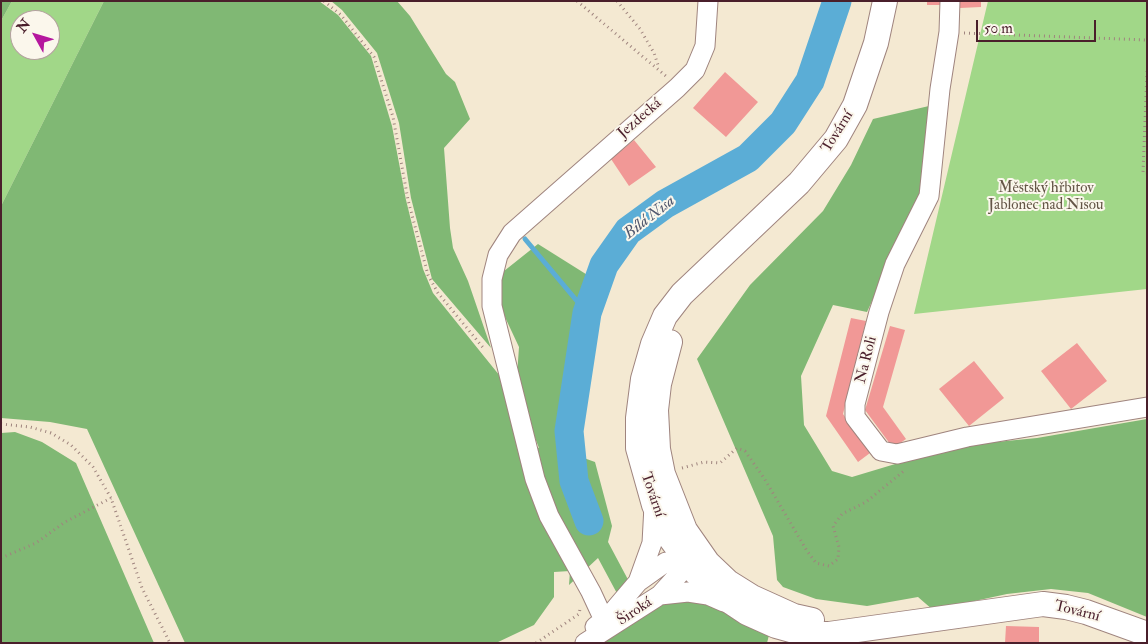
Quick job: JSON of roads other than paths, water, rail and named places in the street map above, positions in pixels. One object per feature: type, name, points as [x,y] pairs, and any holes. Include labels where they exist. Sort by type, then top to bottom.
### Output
[{"type":"street","name":"Jezdecká","points":[[604,620],[591,592],[549,516],[539,488],[492,306],[492,279],[498,255],[512,233],[695,70],[705,46],[708,1]]},
{"type":"street","name":"Tovární","points":[[885,1],[876,43],[855,105],[836,139],[799,182],[724,257],[682,294],[665,316],[653,344],[643,378],[638,418],[638,448],[654,505],[667,534],[684,559],[717,593],[747,613],[776,626],[805,634],[830,634],[894,627],[1042,604],[1086,612],[1147,634]]},
{"type":"street","name":"Na Roli","points":[[950,1],[949,32],[940,89],[929,196],[895,264],[879,312],[855,404],[855,418],[881,451],[897,454],[967,436],[1147,407]]},
{"type":"street","name":"Tovární","points":[[724,257],[681,317],[671,339],[659,384],[656,410],[658,449],[663,474],[686,530],[708,563],[728,582],[752,597],[794,616],[856,630]]},
{"type":"street","name":"Široká","points":[[638,582],[652,544],[654,505]]},
{"type":"street","name":"Široká","points":[[585,643],[660,596],[680,573],[689,544],[686,530]]},
{"type":"street","name":"Široká","points":[[576,643],[604,620],[638,582],[666,562],[684,559],[708,563]]},
{"type":"street","name":"Široká","points":[[660,596],[688,592],[708,595],[747,613]]},
{"type":"waterway","name":"Bílá Nisa","points":[[589,521],[574,481],[569,431],[587,313],[604,265],[628,231],[665,204],[748,158],[783,123],[810,81],[837,1]]},
{"type":"waterway","points":[[525,239],[587,313]]},
{"type":"park label","name":"Městský hřbitov Jablonec nad Nisou","points":[[1046,198]]}]
